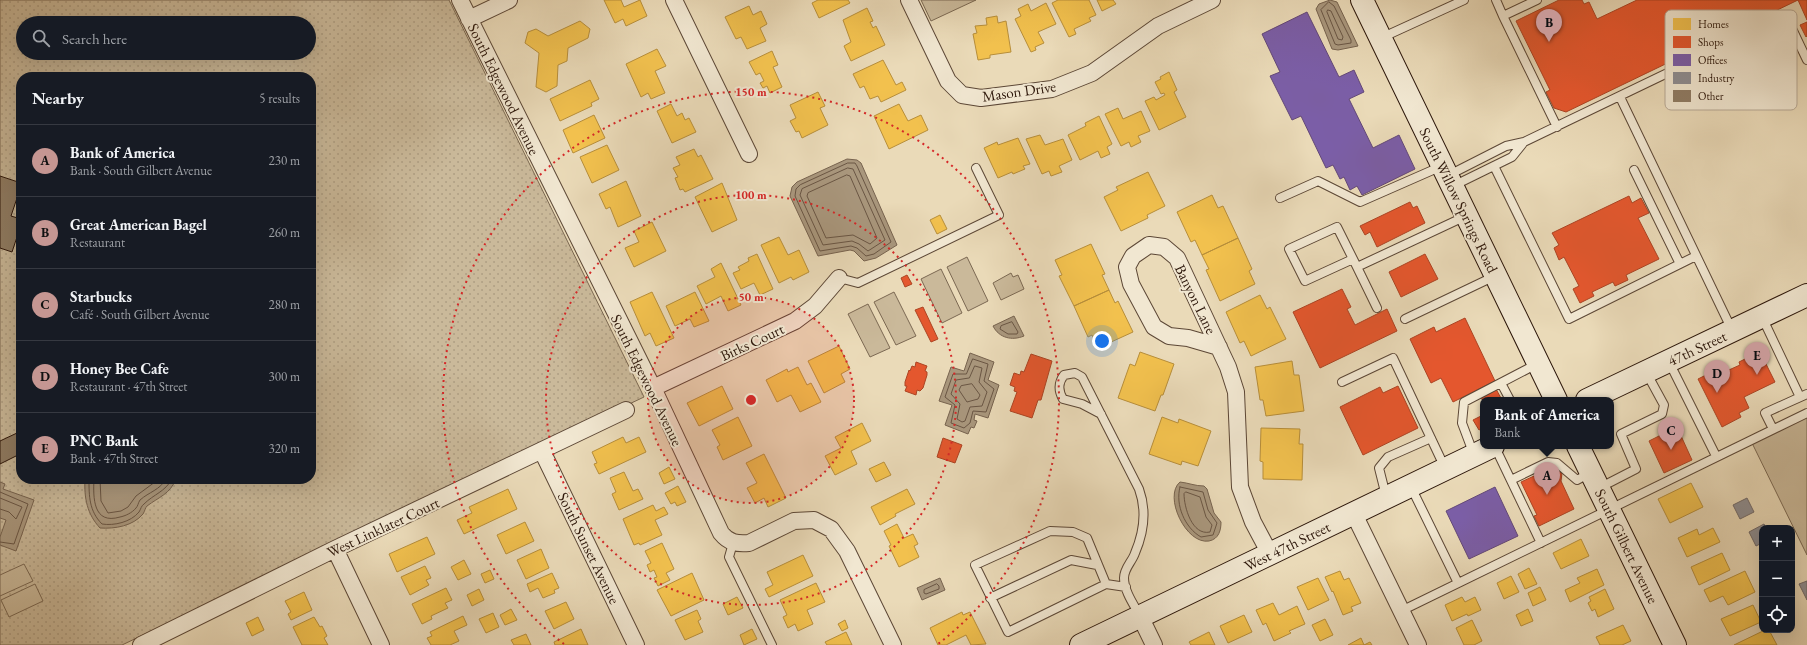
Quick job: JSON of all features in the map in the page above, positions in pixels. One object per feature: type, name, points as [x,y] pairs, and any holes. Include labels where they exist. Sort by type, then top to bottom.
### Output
[{"type":"main road","name":"South Willow Springs Road","points":[[1362,0],[1555,397]]},
{"type":"main road","name":"47th Street","points":[[1592,397],[1762,317],[1804,299]]},
{"type":"main road","name":"West 47th Street","points":[[1081,645],[1487,449]]},
{"type":"main road","name":"South Gilbert Avenue","points":[[1580,449],[1675,645]]},
{"type":"street","name":"South Edgewood Avenue","points":[[460,0],[652,388],[721,533],[726,539],[733,543]]},
{"type":"street","points":[[470,19],[509,0]]},
{"type":"street","points":[[674,0],[749,154]]},
{"type":"street","name":"Mason Drive","points":[[909,0],[948,82],[962,95],[981,98],[1052,89],[1092,73],[1158,26],[1212,0]]},
{"type":"street","name":"Banyon Lane","points":[[1219,346],[1188,338],[1169,336],[1154,327],[1132,284],[1127,267],[1133,256],[1149,245],[1164,247],[1177,258],[1219,346],[1236,392],[1240,486],[1253,522],[1270,554]]},
{"type":"street","name":"Birks Court","points":[[652,388],[795,321],[815,306],[839,278]]},
{"type":"street","name":"West Linklater Court","points":[[141,645],[335,549],[626,410]]},
{"type":"street","name":"South Sunset Avenue","points":[[542,451],[636,645]]},
{"type":"street","points":[[1354,514],[1418,645]]},
{"type":"street","points":[[733,543],[749,543],[794,521],[814,520],[831,529],[847,550],[892,645]]},
{"type":"street","points":[[335,549],[381,645]]},
{"type":"street","points":[[1140,616],[1154,645]]},
{"type":"lane","points":[[1381,38],[1464,0]]},
{"type":"lane","points":[[1496,0],[1557,127]]},
{"type":"lane","points":[[1503,16],[1537,0]]},
{"type":"lane","points":[[1797,39],[1807,60]]},
{"type":"lane","points":[[1447,176],[1506,146],[1524,142],[1665,75]]},
{"type":"lane","points":[[1620,97],[1732,331]]},
{"type":"lane","points":[[1280,198],[1318,181],[1360,202],[1447,176],[1494,166],[1512,157],[1524,142]]},
{"type":"lane","points":[[1494,166],[1568,319],[1696,256]]},
{"type":"lane","points":[[839,278],[858,283],[999,215],[976,168]]},
{"type":"lane","points":[[1634,170],[1680,264]]},
{"type":"lane","points":[[1377,308],[1355,263],[1337,227],[1289,249],[1305,281],[1355,263],[1466,215]]},
{"type":"lane","points":[[1405,320],[1496,275]]},
{"type":"lane","points":[[1762,317],[1803,396],[1765,413],[1773,430]]},
{"type":"lane","points":[[1342,382],[1393,358],[1445,469]]},
{"type":"lane","points":[[1669,361],[1716,456]]},
{"type":"lane","points":[[1480,442],[1462,423],[1464,402],[1538,363]]},
{"type":"lane","points":[[1511,480],[1548,462],[1557,463],[1577,480],[1595,480],[1636,469],[1621,434],[1662,414],[1664,405],[1646,372]]},
{"type":"lane","points":[[1101,414],[1082,404],[1063,399],[1059,386],[1064,375],[1075,373],[1082,377],[1101,414],[1143,500],[1145,521],[1135,553],[1126,569],[1124,578],[1126,587],[1140,616]]},
{"type":"lane","points":[[1501,383],[1508,397]]},
{"type":"lane","points":[[1401,611],[1609,510],[1716,456],[1807,413]]},
{"type":"lane","points":[[1386,498],[1380,468],[1388,457],[1431,438]]},
{"type":"lane","points":[[1487,449],[1511,480],[1541,543]]},
{"type":"lane","points":[[1411,486],[1458,583]]},
{"type":"lane","points":[[1106,584],[1087,538],[1073,532],[1050,531],[975,565],[1008,632],[1106,584],[1126,587]]},
{"type":"lane","points":[[733,543],[729,558],[772,645]]},
{"type":"lane","points":[[990,598],[1071,560],[1097,565]]},
{"type":"shaded area","points":[[0,0],[449,0],[644,397],[122,645],[0,645]]},
{"type":"shaded area","points":[[921,0],[976,0],[931,21]]},
{"type":"shaded area","points":[[967,257],[988,301],[968,311],[947,267]]},
{"type":"shaded area","points":[[941,269],[962,313],[942,323],[921,279]]},
{"type":"shaded area","points":[[1011,273],[1013,277],[1018,275],[1024,289],[1001,300],[993,283]]},
{"type":"shaded area","points":[[894,292],[916,336],[896,345],[874,302]]},
{"type":"shaded area","points":[[868,304],[890,348],[870,357],[848,314]]},
{"type":"shaded area","points":[[1807,416],[1807,555],[1795,531],[1795,525],[1792,525],[1752,443]]},
{"type":"shaded area","points":[[24,564],[33,581],[0,596],[0,575]]},
{"type":"shaded area","points":[[35,584],[43,601],[9,617],[1,600]]},
{"type":"water","points":[[1330,0],[1337,2],[1358,46],[1338,50],[1332,49],[1316,9],[1319,4]]},
{"type":"water","points":[[847,159],[857,160],[861,163],[897,245],[876,258],[864,261],[854,251],[850,250],[818,256],[790,196],[792,187],[797,182]]},
{"type":"water","points":[[1014,316],[1024,336],[1010,338],[1002,336],[993,326]]},
{"type":"water","points":[[970,353],[994,362],[988,380],[999,385],[988,418],[975,414],[974,420],[977,421],[974,428],[971,427],[968,434],[945,425],[952,405],[939,401],[951,367],[964,371]]},
{"type":"water","points":[[0,482],[5,484],[3,489],[34,500],[16,551],[0,545],[0,537],[6,520],[0,518]]},
{"type":"water","points":[[1180,482],[1204,486],[1207,489],[1214,513],[1221,522],[1219,534],[1212,540],[1200,540],[1185,528],[1176,508],[1174,498],[1175,489]]},
{"type":"water","points":[[85,484],[174,484],[164,495],[147,506],[139,518],[129,524],[118,527],[100,528],[89,511],[85,493]]},
{"type":"water","points":[[940,578],[945,590],[922,600],[917,588]]},
{"type":"building: Homes","points":[[604,0],[621,0],[624,7],[640,0],[647,16],[626,26],[623,19],[615,23]]},
{"type":"building: Homes","points":[[818,0],[848,0],[850,3],[819,18],[812,3]]},
{"type":"building: Homes","points":[[1058,0],[1089,0],[1096,15],[1089,18],[1091,21],[1074,29],[1076,34],[1069,37],[1052,3]]},
{"type":"building: Homes","points":[[1097,0],[1113,0],[1116,4],[1102,11]]},
{"type":"building: Homes","points":[[1046,3],[1056,24],[1038,32],[1044,43],[1035,47],[1036,50],[1031,52],[1015,19],[1021,16],[1018,9],[1028,4],[1031,11]]},
{"type":"building: Homes","points":[[749,6],[753,15],[761,11],[767,24],[760,28],[766,41],[747,49],[741,37],[736,39],[725,17]]},
{"type":"building: Homes","points":[[867,8],[873,21],[870,22],[873,28],[876,26],[885,45],[851,61],[844,46],[851,42],[843,20]]},
{"type":"building: Homes","points":[[997,16],[998,23],[1006,21],[1011,52],[990,55],[990,58],[978,60],[973,34],[977,33],[975,26],[987,25],[986,18]]},
{"type":"building: Homes","points":[[580,21],[590,29],[588,38],[568,48],[567,61],[558,65],[557,86],[546,92],[536,87],[539,53],[525,43],[528,32],[536,29],[548,36]]},
{"type":"building: Homes","points":[[657,49],[666,66],[655,71],[665,93],[651,99],[648,93],[641,97],[626,64]]},
{"type":"building: Homes","points":[[772,51],[778,65],[773,67],[782,87],[770,93],[767,86],[763,88],[760,83],[764,81],[760,73],[756,75],[749,62]]},
{"type":"building: Homes","points":[[883,60],[896,85],[902,82],[906,90],[881,102],[878,96],[870,99],[864,86],[860,88],[853,74]]},
{"type":"building: Homes","points":[[1169,72],[1177,90],[1174,92],[1186,117],[1159,130],[1145,101],[1154,97],[1156,100],[1165,95],[1164,93],[1161,94],[1155,82]]},
{"type":"building: Homes","points":[[590,80],[599,99],[591,103],[592,106],[560,121],[550,99]]},
{"type":"building: Homes","points":[[818,92],[825,106],[820,108],[828,125],[802,138],[799,131],[796,132],[790,121],[796,118],[790,105]]},
{"type":"building: Homes","points":[[671,104],[677,116],[682,113],[685,120],[689,118],[696,132],[672,143],[657,111]]},
{"type":"building: Homes","points":[[899,104],[908,121],[921,115],[928,130],[889,149],[874,116]]},
{"type":"building: Homes","points":[[1118,108],[1123,119],[1141,111],[1150,131],[1138,136],[1141,142],[1131,147],[1129,142],[1121,146],[1105,114]]},
{"type":"building: Homes","points":[[594,115],[605,138],[573,153],[563,130]]},
{"type":"building: Homes","points":[[1099,116],[1112,144],[1107,147],[1110,154],[1101,158],[1098,151],[1080,160],[1068,135],[1086,126],[1085,123]]},
{"type":"building: Homes","points":[[1040,135],[1045,145],[1063,139],[1072,160],[1059,166],[1062,172],[1051,176],[1049,171],[1042,174],[1026,139]]},
{"type":"building: Homes","points":[[1018,138],[1030,164],[1023,166],[1025,169],[1013,174],[1012,172],[998,178],[984,148],[997,142],[998,145]]},
{"type":"building: Homes","points":[[607,145],[619,170],[592,183],[580,157]]},
{"type":"building: Homes","points":[[694,149],[698,157],[701,155],[713,179],[685,192],[683,189],[680,190],[675,178],[678,177],[673,168],[680,165],[676,157]]},
{"type":"building: Homes","points":[[1148,172],[1165,206],[1147,215],[1148,218],[1121,231],[1104,197],[1118,190],[1116,187]]},
{"type":"building: Homes","points":[[626,181],[641,216],[618,227],[610,207],[606,209],[599,194]]},
{"type":"building: Homes","points":[[722,183],[737,220],[712,232],[695,197]]},
{"type":"building: Homes","points":[[1212,195],[1218,208],[1223,206],[1238,238],[1202,255],[1195,240],[1191,242],[1177,212]]},
{"type":"building: Homes","points":[[940,215],[947,229],[937,234],[930,220]]},
{"type":"building: Homes","points":[[652,222],[666,251],[634,267],[625,248],[639,242],[634,231]]},
{"type":"building: Homes","points":[[779,237],[788,255],[799,250],[809,272],[793,280],[791,277],[779,283],[761,245]]},
{"type":"building: Homes","points":[[1238,238],[1252,269],[1249,271],[1255,284],[1220,301],[1206,270],[1209,269],[1202,255]]},
{"type":"building: Homes","points":[[1091,244],[1105,274],[1102,275],[1109,290],[1074,306],[1059,276],[1062,275],[1055,260]]},
{"type":"building: Homes","points":[[757,254],[773,289],[760,295],[754,283],[741,289],[733,273],[740,270],[738,267],[749,261],[748,258]]},
{"type":"building: Homes","points":[[721,263],[741,305],[728,311],[721,296],[706,304],[697,286],[715,277],[711,269]]},
{"type":"building: Homes","points":[[1109,290],[1115,303],[1118,301],[1133,332],[1098,348],[1092,335],[1088,337],[1074,306]]},
{"type":"building: Homes","points":[[652,292],[674,338],[656,346],[650,333],[645,336],[630,302]]},
{"type":"building: Homes","points":[[695,292],[709,321],[694,327],[690,319],[675,326],[666,306]]},
{"type":"building: Homes","points":[[1260,295],[1267,309],[1270,307],[1286,339],[1251,356],[1244,341],[1240,343],[1226,312]]},
{"type":"building: Homes","points":[[839,346],[850,369],[841,374],[845,382],[824,393],[808,361]]},
{"type":"building: Homes","points":[[1140,352],[1174,364],[1163,395],[1161,395],[1155,411],[1118,398],[1130,364],[1135,366]]},
{"type":"building: Homes","points":[[1292,361],[1294,375],[1299,375],[1304,411],[1266,416],[1263,400],[1260,400],[1255,367]]},
{"type":"building: Homes","points":[[798,367],[807,385],[811,383],[821,402],[800,412],[791,395],[777,402],[766,380],[787,369],[788,372]]},
{"type":"building: Homes","points":[[722,386],[733,409],[699,426],[687,403]]},
{"type":"building: Homes","points":[[738,417],[752,446],[723,460],[717,447],[720,445],[712,430]]},
{"type":"building: Homes","points":[[1162,417],[1178,423],[1179,419],[1211,431],[1198,466],[1182,461],[1181,465],[1149,454]]},
{"type":"building: Homes","points":[[862,423],[871,441],[851,451],[857,464],[835,475],[825,456],[841,448],[835,437]]},
{"type":"building: Homes","points":[[1261,428],[1300,429],[1299,444],[1303,444],[1302,480],[1263,479],[1263,462],[1260,461]]},
{"type":"building: Homes","points":[[623,437],[626,443],[639,437],[646,452],[599,474],[594,464],[597,463],[592,452]]},
{"type":"building: Homes","points":[[764,454],[786,498],[768,507],[764,498],[755,503],[747,488],[757,483],[746,463]]},
{"type":"building: Homes","points":[[884,462],[891,475],[876,482],[869,469]]},
{"type":"building: Homes","points":[[669,467],[675,479],[664,484],[659,473]]},
{"type":"building: Homes","points":[[624,472],[633,491],[638,489],[643,499],[619,510],[612,494],[616,492],[610,478]]},
{"type":"building: Homes","points":[[1691,483],[1703,507],[1670,523],[1658,499]]},
{"type":"building: Homes","points":[[678,486],[686,502],[677,506],[675,502],[671,504],[665,493]]},
{"type":"building: Homes","points":[[508,489],[517,509],[464,534],[457,520],[472,513],[469,507]]},
{"type":"building: Homes","points":[[907,489],[915,504],[895,514],[896,516],[880,525],[871,507]]},
{"type":"building: Homes","points":[[653,505],[656,511],[664,507],[668,514],[655,520],[662,535],[640,545],[639,543],[634,545],[623,519]]},
{"type":"building: Homes","points":[[525,522],[534,541],[506,554],[497,535]]},
{"type":"building: Homes","points":[[897,524],[904,538],[913,534],[918,544],[914,546],[919,557],[899,567],[884,531]]},
{"type":"building: Homes","points":[[1713,528],[1720,542],[1687,557],[1678,538],[1697,529],[1699,535]]},
{"type":"building: Homes","points":[[427,537],[435,554],[397,572],[389,554]]},
{"type":"building: Homes","points":[[1581,539],[1589,556],[1561,569],[1553,553]]},
{"type":"building: Homes","points":[[662,543],[674,569],[666,573],[670,580],[658,586],[654,578],[657,577],[654,570],[650,572],[647,565],[651,563],[645,551]]},
{"type":"building: Homes","points":[[541,549],[549,568],[526,579],[517,560]]},
{"type":"building: Homes","points":[[1722,553],[1730,570],[1699,585],[1691,567]]},
{"type":"building: Homes","points":[[803,555],[813,576],[769,597],[765,589],[773,585],[767,572]]},
{"type":"building: Homes","points":[[464,560],[471,574],[458,580],[451,567]]},
{"type":"building: Homes","points":[[425,566],[431,578],[426,580],[429,585],[410,595],[401,577]]},
{"type":"building: Homes","points":[[1529,568],[1537,584],[1525,589],[1518,574]]},
{"type":"building: Homes","points":[[1597,569],[1604,585],[1570,602],[1565,590],[1580,583],[1577,578]]},
{"type":"building: Homes","points":[[490,570],[494,579],[485,583],[481,574]]},
{"type":"building: Homes","points":[[1340,571],[1344,580],[1349,578],[1361,603],[1351,607],[1353,611],[1343,615],[1333,591],[1332,592],[1325,577]]},
{"type":"building: Homes","points":[[1745,571],[1755,592],[1728,605],[1723,596],[1710,602],[1704,590]]},
{"type":"building: Homes","points":[[552,573],[559,588],[554,590],[555,593],[543,598],[538,588],[530,592],[527,584]]},
{"type":"building: Homes","points":[[692,573],[704,600],[671,616],[657,590]]},
{"type":"building: Homes","points":[[1511,576],[1519,592],[1504,599],[1497,583]]},
{"type":"building: Homes","points":[[1318,578],[1329,600],[1308,610],[1297,587]]},
{"type":"building: Homes","points":[[816,583],[825,602],[807,610],[813,624],[798,631],[795,624],[788,628],[783,617],[787,615],[780,600]]},
{"type":"building: Homes","points":[[1540,587],[1546,600],[1533,606],[1528,593]]},
{"type":"building: Homes","points":[[446,588],[452,600],[445,603],[448,608],[431,616],[432,619],[422,624],[412,604]]},
{"type":"building: Homes","points":[[479,589],[484,600],[472,606],[467,595]]},
{"type":"building: Homes","points":[[1605,589],[1614,609],[1598,617],[1595,609],[1592,611],[1588,603],[1591,601],[1589,597]]},
{"type":"building: Homes","points":[[304,592],[312,610],[291,620],[288,614],[291,612],[285,601]]},
{"type":"building: Homes","points":[[737,597],[743,608],[728,615],[723,604]]},
{"type":"building: Homes","points":[[1462,597],[1465,602],[1475,597],[1481,610],[1468,616],[1467,614],[1452,621],[1445,605]]},
{"type":"building: Homes","points":[[566,602],[574,619],[554,629],[545,611]]},
{"type":"building: Homes","points":[[1273,603],[1279,615],[1297,606],[1305,624],[1289,631],[1291,633],[1274,641],[1266,623],[1263,625],[1256,610]]},
{"type":"building: Homes","points":[[1753,605],[1759,618],[1759,623],[1730,636],[1721,619]]},
{"type":"building: Homes","points":[[511,609],[517,620],[505,625],[500,615]]},
{"type":"building: Homes","points":[[1528,609],[1533,621],[1521,626],[1516,615]]},
{"type":"building: Homes","points":[[697,610],[701,619],[698,621],[703,632],[685,640],[675,620]]},
{"type":"building: Homes","points":[[962,612],[963,615],[970,612],[986,644],[971,645],[966,635],[946,645],[938,645],[930,628]]},
{"type":"building: Homes","points":[[493,613],[499,627],[486,633],[479,619]]},
{"type":"building: Homes","points":[[1244,615],[1252,632],[1228,643],[1220,626]]},
{"type":"building: Homes","points":[[463,616],[467,625],[454,631],[459,641],[450,645],[431,645],[427,638],[432,636],[430,632]]},
{"type":"building: Homes","points":[[258,617],[264,630],[252,636],[246,623]]},
{"type":"building: Homes","points":[[314,617],[320,627],[322,626],[327,636],[324,638],[328,645],[302,645],[293,627]]},
{"type":"building: Homes","points":[[1325,619],[1333,635],[1320,641],[1312,625]]},
{"type":"building: Homes","points":[[845,620],[848,628],[842,631],[838,624]]},
{"type":"building: Homes","points":[[1472,620],[1482,641],[1474,645],[1464,645],[1456,628]]},
{"type":"building: Homes","points":[[1623,625],[1631,641],[1622,645],[1600,645],[1596,637]]},
{"type":"building: Homes","points":[[581,629],[588,645],[555,645],[554,642]]},
{"type":"building: Homes","points":[[752,629],[757,639],[744,645],[740,635]]},
{"type":"building: Homes","points":[[846,632],[852,645],[827,645],[825,642]]},
{"type":"building: Homes","points":[[1209,632],[1215,645],[1191,645],[1189,642]]},
{"type":"building: Homes","points":[[1759,633],[1771,633],[1777,645],[1734,645]]},
{"type":"building: Homes","points":[[526,634],[531,645],[514,645],[511,640]]},
{"type":"building: Homes","points":[[1361,638],[1364,645],[1348,645]]},
{"type":"building: Homes","points":[[1370,642],[1372,645],[1364,645]]},
{"type":"building: Shops","points":[[1559,0],[1582,0],[1584,4],[1589,2],[1597,19],[1637,0],[1798,0],[1777,10],[1665,10],[1665,64],[1566,112],[1554,108],[1546,92],[1550,90],[1516,21]]},
{"type":"building: Shops","points":[[1798,0],[1807,0],[1807,20]]},
{"type":"building: Shops","points":[[1807,22],[1807,36],[1806,37],[1800,25]]},
{"type":"building: Shops","points":[[1629,196],[1632,203],[1641,198],[1649,213],[1638,218],[1659,259],[1626,275],[1628,280],[1615,286],[1613,282],[1592,292],[1594,296],[1580,303],[1573,289],[1579,286],[1564,257],[1559,260],[1554,248],[1559,245],[1552,233]]},
{"type":"building: Shops","points":[[1410,202],[1413,208],[1417,206],[1425,223],[1377,247],[1370,232],[1365,235],[1360,226]]},
{"type":"building: Shops","points":[[1425,254],[1438,279],[1401,297],[1389,272]]},
{"type":"building: Shops","points":[[907,275],[912,284],[905,287],[901,278]]},
{"type":"building: Shops","points":[[1342,289],[1351,307],[1347,309],[1355,325],[1387,309],[1397,331],[1320,368],[1293,312]]},
{"type":"building: Shops","points":[[923,307],[938,339],[931,342],[915,310]]},
{"type":"building: Shops","points":[[1465,318],[1495,381],[1453,402],[1441,378],[1431,383],[1410,339],[1434,327],[1436,332]]},
{"type":"building: Shops","points":[[1031,354],[1052,361],[1041,400],[1038,400],[1032,418],[1010,411],[1017,392],[1014,391],[1015,387],[1010,385],[1014,373],[1020,375],[1021,371],[1024,372]]},
{"type":"building: Shops","points":[[1761,354],[1775,382],[1744,397],[1749,408],[1739,413],[1741,417],[1722,427],[1698,379],[1718,369],[1720,374],[1740,365],[1739,362],[1747,358],[1749,360]]},
{"type":"building: Shops","points":[[916,362],[927,366],[925,371],[927,372],[927,375],[923,388],[920,391],[917,390],[916,395],[905,391],[907,386],[905,386],[905,382],[909,370],[910,371],[912,366],[915,367]]},
{"type":"building: Shops","points":[[1398,386],[1418,428],[1363,455],[1340,407],[1380,387],[1383,393]]},
{"type":"building: Shops","points":[[1496,389],[1500,397],[1481,397]]},
{"type":"building: Shops","points":[[1480,416],[1480,430],[1479,430],[1473,420]]},
{"type":"building: Shops","points":[[1677,427],[1692,460],[1664,473],[1649,441]]},
{"type":"building: Shops","points":[[943,438],[962,445],[955,463],[937,457]]},
{"type":"building: Shops","points":[[1549,466],[1562,473],[1561,481],[1574,509],[1539,526],[1534,516],[1537,515],[1521,482],[1545,471]]},
{"type":"building: Offices","points":[[1307,12],[1339,77],[1354,70],[1364,92],[1349,99],[1373,148],[1399,135],[1415,169],[1362,195],[1357,186],[1350,190],[1344,177],[1340,179],[1333,165],[1326,168],[1301,116],[1292,120],[1270,76],[1280,72],[1262,34]]},
{"type":"building: Offices","points":[[1495,487],[1518,536],[1469,559],[1446,511]]},
{"type":"building: Industry","points":[[1747,498],[1754,512],[1740,519],[1733,505]]},
{"type":"building: Industry","points":[[1759,527],[1759,544],[1756,546],[1749,532]]},
{"type":"building: Industry","points":[[1807,581],[1807,600],[1799,584]]},
{"type":"building: Other","points":[[0,176],[16,181],[16,201],[11,216],[16,218],[16,240],[12,252],[0,248]]},
{"type":"building: Other","points":[[16,433],[16,456],[0,464],[0,441]]},
{"type":"place","name":"Great American Bagel","points":[[1549,42]]},
{"type":"place","name":"PNC Bank","points":[[1757,375]]},
{"type":"place","name":"Honey Bee Cafe","points":[[1717,393]]},
{"type":"place","name":"Starbucks","points":[[1671,450]]},
{"type":"place","name":"Bank of America","points":[[1547,495]]}]
